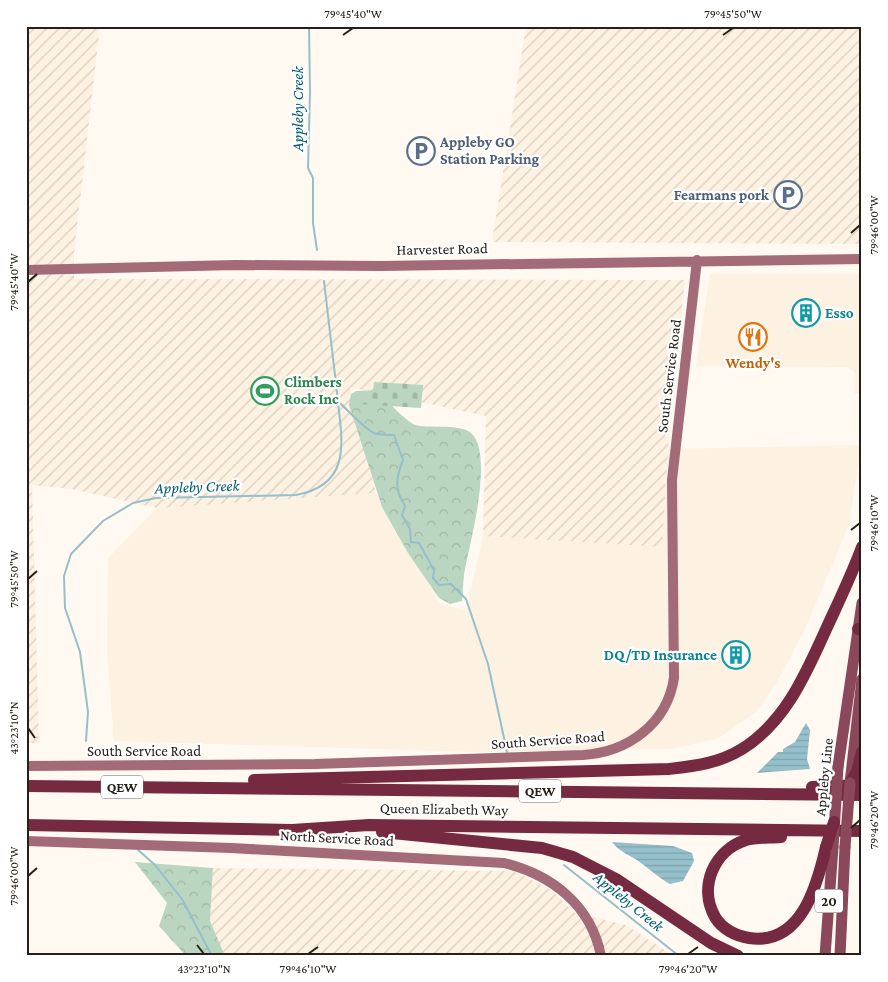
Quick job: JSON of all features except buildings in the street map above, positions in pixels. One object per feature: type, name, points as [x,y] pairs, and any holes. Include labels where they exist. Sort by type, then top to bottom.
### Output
[{"type":"highway","points":[[218,788],[239,780],[669,769],[716,761],[741,750],[754,741],[768,729],[788,704],[822,637],[862,547]]},
{"type":"highway","points":[[754,794],[785,788],[856,784],[854,766],[862,752]]},
{"type":"highway","name":"Queen Elizabeth Way","points":[[26,786],[862,795]]},
{"type":"highway","points":[[834,822],[830,847],[808,903],[799,917],[786,931],[766,939],[744,938],[727,930],[715,916],[709,900],[710,875],[717,861],[736,845],[754,839],[862,832]]},
{"type":"highway","name":"Queen Elizabeth Way","points":[[26,825],[292,830],[369,824],[862,832]]},
{"type":"highway","points":[[292,830],[367,831],[542,848],[573,857],[598,869],[711,943],[738,956]]},
{"type":"main road","name":"Appleby Line","points":[[834,822],[838,767],[860,629],[862,602]]},
{"type":"main road","name":"Appleby Line","points":[[854,766],[862,679]]},
{"type":"main road","name":"Appleby Line","points":[[840,956],[845,847],[856,784]]},
{"type":"main road","name":"20","points":[[826,956],[830,847]]},
{"type":"street","name":"Harvester Road","points":[[26,270],[861,258]]},
{"type":"street","name":"South Service Road","points":[[26,766],[315,764],[582,755],[601,754],[616,749],[638,737],[656,721],[665,708],[672,693],[674,678],[672,480],[697,260]]},
{"type":"street","name":"North Service Road","points":[[26,841],[376,854],[504,862],[535,873],[562,889],[575,901],[588,920],[601,956]]},
{"type":"shaded area","points":[[26,26],[100,26],[74,253],[74,279],[685,280],[668,449],[662,547],[483,536],[486,416],[350,387],[376,493],[157,508],[72,489],[32,485],[39,743],[26,743]]},
{"type":"shaded area","points":[[526,26],[862,26],[862,244],[492,242]]},
{"type":"shaded area","points":[[710,274],[862,274],[862,394],[854,393],[855,373],[847,367],[696,366]]},
{"type":"shaded area","points":[[861,445],[849,525],[805,629],[777,682],[757,711],[719,738],[671,749],[476,752],[114,741],[107,652],[108,558],[157,508],[283,494],[376,493],[440,603],[466,611],[483,536],[662,547],[668,449]]},
{"type":"shaded area","points":[[213,868],[514,871],[551,890],[575,913],[626,925],[674,956],[225,956],[210,922]]},
{"type":"green space","points":[[374,382],[423,385],[421,408],[358,404],[359,391],[373,392]]},
{"type":"green space","points":[[377,390],[399,413],[413,424],[460,428],[466,430],[476,439],[480,454],[481,474],[475,521],[464,575],[462,601],[450,604],[439,598],[408,553],[382,507],[349,405],[351,394],[356,391]]},
{"type":"green space","points":[[135,862],[213,868],[210,921],[225,956],[186,956],[159,926],[167,903]]},
{"type":"water","points":[[806,723],[810,730],[807,759],[810,769],[757,773],[778,752],[783,752],[783,749],[795,742]]},
{"type":"water","points":[[612,842],[673,846],[692,853],[694,861],[683,881],[670,884],[618,849]]},
{"type":"waterway","name":"Appleby Creek","points":[[309,26],[308,168],[313,178],[313,223],[317,250]]},
{"type":"waterway","name":"Appleby Creek","points":[[324,281],[338,401],[370,431],[394,435],[403,460],[397,483],[401,500],[405,506],[402,515],[410,529],[411,542],[419,543],[434,570],[433,578],[439,585],[451,584],[466,599],[488,664],[507,752]]},
{"type":"waterway","name":"Appleby Creek","points":[[86,741],[88,712],[80,652],[65,608],[64,576],[71,554],[103,521],[133,503],[156,498],[296,495],[314,490],[326,482],[334,473],[339,461],[341,434],[338,403]]},
{"type":"waterway","name":"Appleby Creek","points":[[136,848],[155,865],[182,899],[212,956]]},
{"type":"waterway","name":"Appleby Creek","points":[[564,865],[679,956]]},
{"type":"place","name":"Appleby GO Station Parking","points":[[421,151]]},
{"type":"place","name":"Fearmans pork","points":[[788,195]]},
{"type":"place","name":"Esso","points":[[806,313]]},
{"type":"place","name":"Wendy's","points":[[753,337]]},
{"type":"place","name":"Climbers Rock Inc","points":[[265,391]]},
{"type":"place","name":"DQ/TD Insurance","points":[[736,655]]}]
